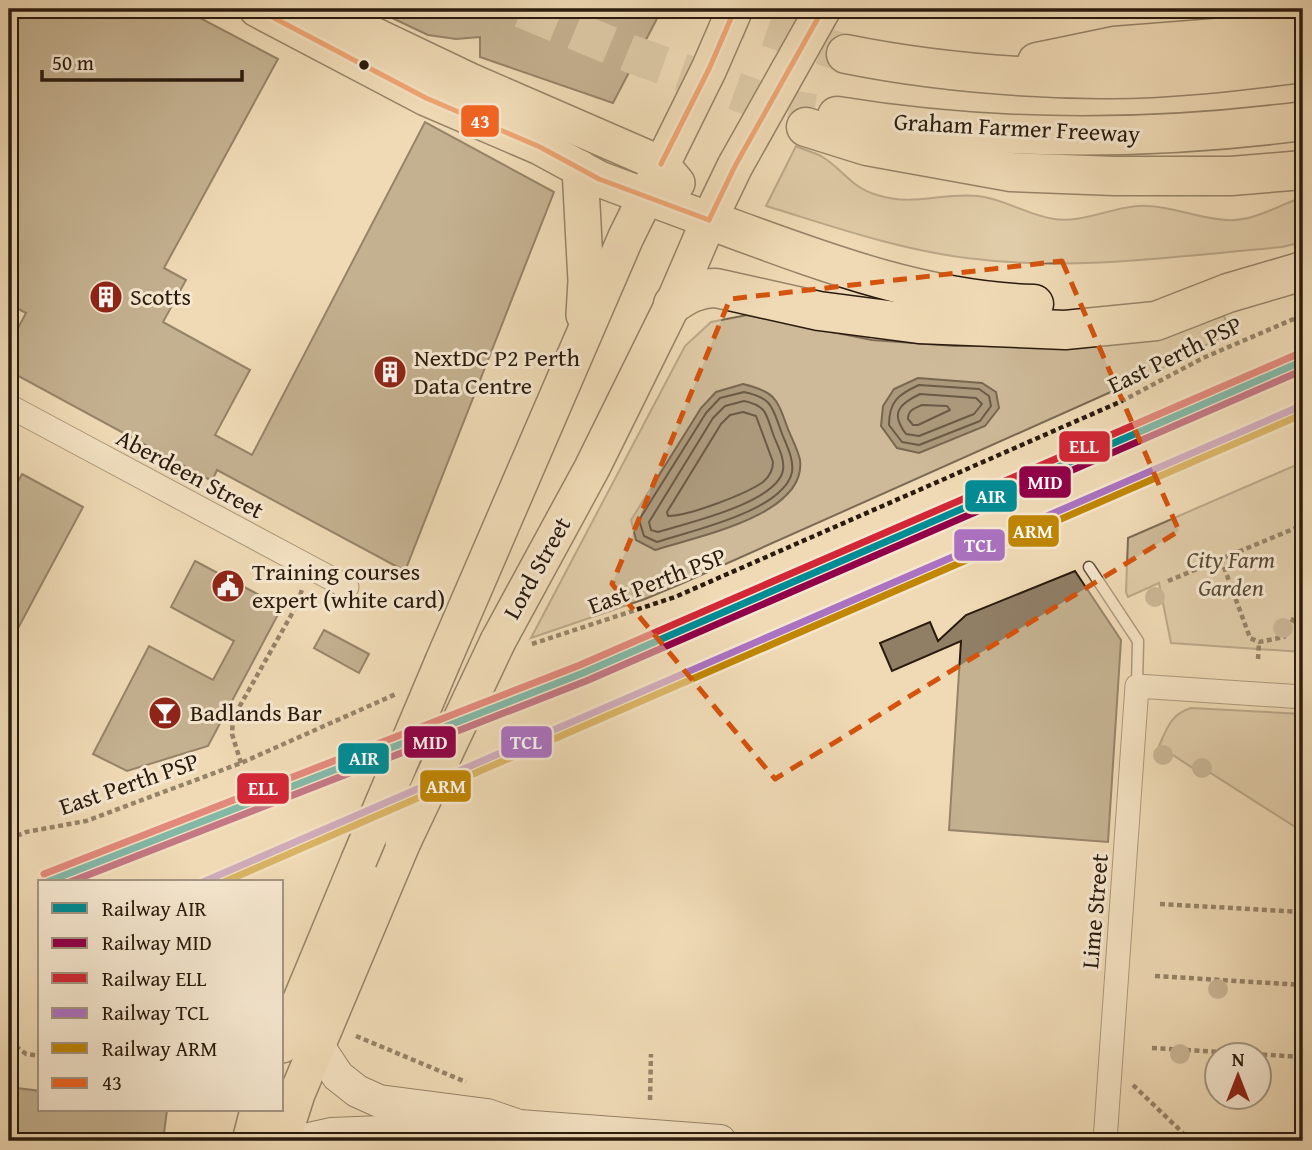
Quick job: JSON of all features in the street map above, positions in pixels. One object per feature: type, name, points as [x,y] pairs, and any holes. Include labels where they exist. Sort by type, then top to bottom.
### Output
[{"type":"highway","points":[[984,74],[1114,46],[1268,34],[1303,28]]},
{"type":"highway","points":[[846,54],[902,65],[984,74],[1103,79],[1223,72],[1303,63]]},
{"type":"highway","name":"Graham Farmer Freeway","points":[[1303,121],[1233,130],[1063,136],[810,120],[867,146],[1011,172],[1114,176],[1231,176],[1303,170]]},
{"type":"highway","points":[[709,220],[884,280],[997,303],[1118,306],[1228,293]]},
{"type":"highway","points":[[673,304],[693,292],[716,288],[818,311],[919,324],[1065,330],[1156,321],[1228,293],[1303,271]]},
{"type":"main road","points":[[257,9],[426,98],[540,147],[645,197],[709,220]]},
{"type":"main road","points":[[319,9],[470,81],[661,164],[709,220]]},
{"type":"main road","name":"Lord Street","points":[[284,1040],[443,661],[582,340],[645,197],[709,69],[735,9]]},
{"type":"main road","name":"Lord Street","points":[[282,1141],[297,1094],[403,842],[510,644],[592,468],[673,304],[735,166],[823,9]]},
{"type":"main road","points":[[580,168],[586,282],[582,340]]},
{"type":"main road","points":[[250,1141],[257,1112]]},
{"type":"street","name":"Aberdeen Street","points":[[9,406],[347,587]]},
{"type":"street","points":[[1137,686],[1303,696]]},
{"type":"street","name":"Lime Street","points":[[1105,1141],[1137,686]]},
{"type":"street","points":[[318,1046],[338,1076],[357,1091],[379,1101],[487,1115],[519,1126],[591,1137],[720,1141]]},
{"type":"street","points":[[300,1141],[331,1134],[382,1132],[484,1138],[519,1126]]},
{"type":"lane","points":[[1089,567],[1138,641],[1137,686]]},
{"type":"path","name":"East Perth PSP","points":[[510,644],[675,597],[1122,401],[1220,350],[1303,315]]},
{"type":"path","points":[[1168,581],[1303,525]]},
{"type":"path","points":[[1221,559],[1250,638],[1259,642],[1284,637],[1301,609],[1303,560]]},
{"type":"path","points":[[241,763],[232,734],[233,718],[298,603],[309,568]]},
{"type":"path","points":[[1258,659],[1259,642]]},
{"type":"path","name":"East Perth PSP","points":[[9,839],[26,832],[86,821],[241,763],[398,693]]},
{"type":"path","points":[[1160,904],[1303,912]]},
{"type":"path","points":[[1155,976],[1303,985]]},
{"type":"path","points":[[356,1036],[470,1083]]},
{"type":"path","points":[[9,1041],[26,1054],[38,1056]]},
{"type":"path","points":[[1152,1048],[1303,1057]]},
{"type":"path","points":[[650,1100],[651,1054]]},
{"type":"path","points":[[1128,1093],[1129,1082],[1183,1133]]},
{"type":"highlighted area","points":[[1062,261],[1179,531],[775,779],[612,584],[730,299]]},
{"type":"green space","points":[[796,146],[821,156],[853,183],[877,195],[904,200],[978,196],[1054,219],[1077,219],[1124,208],[1148,206],[1217,219],[1237,220],[1256,216],[1303,197],[1303,242],[1282,247],[1086,263],[1007,262],[942,254],[866,236],[766,206]]},
{"type":"green space","points":[[747,315],[872,340],[955,346],[1059,344],[1140,336],[1224,316],[1230,333],[1151,374],[683,583],[645,599],[531,638],[685,346],[711,322]]},
{"type":"green space","name":"City Farm Garden","points":[[1303,462],[1303,652],[1171,643],[1159,583],[1128,597],[1128,538]]},
{"type":"green space","points":[[1191,708],[1303,714],[1303,832],[1209,772],[1205,776],[1159,746],[1174,718]]},
{"type":"water","points":[[918,378],[982,383],[996,392],[999,408],[985,426],[919,453],[897,448],[881,426],[883,406],[894,389]]},
{"type":"water","points":[[743,384],[762,390],[774,398],[799,456],[797,479],[786,496],[767,510],[720,531],[655,550],[636,540],[631,520],[701,408],[716,392]]},
{"type":"building","points":[[9,9],[183,9],[278,59],[164,268],[186,280],[163,322],[250,370],[215,435],[252,455],[425,122],[554,192],[405,571],[217,470],[212,481],[9,371],[9,345],[26,313],[9,304]]},
{"type":"building","points":[[373,9],[662,9],[613,103],[480,57],[480,37],[456,39],[428,35]]},
{"type":"building","points":[[22,474],[83,507],[9,645],[9,499]]},
{"type":"building","points":[[195,561],[282,607],[208,746],[127,771],[93,754],[149,646],[213,680],[234,641],[171,607]]},
{"type":"building","points":[[1075,571],[1121,640],[1108,842],[949,830],[961,641],[892,671],[880,643],[930,622],[938,641],[966,615]]},
{"type":"building","points":[[324,630],[369,654],[359,673],[314,648]]},
{"type":"building","points":[[9,1087],[38,1091],[38,1112],[167,1112],[163,1141],[9,1141]]},
{"type":"tunnel","points":[[522,9],[631,54],[782,108],[814,113]]},
{"type":"tunnel","points":[[714,9],[846,54]]},
{"type":"rail line","name":"ELL","points":[[44,874],[580,665],[1300,353]]},
{"type":"rail line","name":"AIR","points":[[52,880],[583,673],[1303,361]]},
{"type":"rail line","name":"MID","points":[[75,880],[586,681],[1303,370]]},
{"type":"rail line","name":"TCL","points":[[208,880],[1303,405]]},
{"type":"rail line","name":"ARM","points":[[229,880],[1303,414]]},
{"type":"transit line","name":"43","points":[[257,9],[426,98],[540,147],[599,179],[709,220]]},
{"type":"transit line","name":"43","points":[[661,164],[709,69],[735,9]]},
{"type":"transit line","name":"43","points":[[709,220],[735,166],[823,9]]},
{"type":"place","name":"Scotts","points":[[106,297]]},
{"type":"place","name":"NextDC P2 Perth Data Centre","points":[[390,372]]},
{"type":"place","name":"Training courses expert (white card)","points":[[228,586]]},
{"type":"place","name":"Badlands Bar","points":[[165,713]]}]
